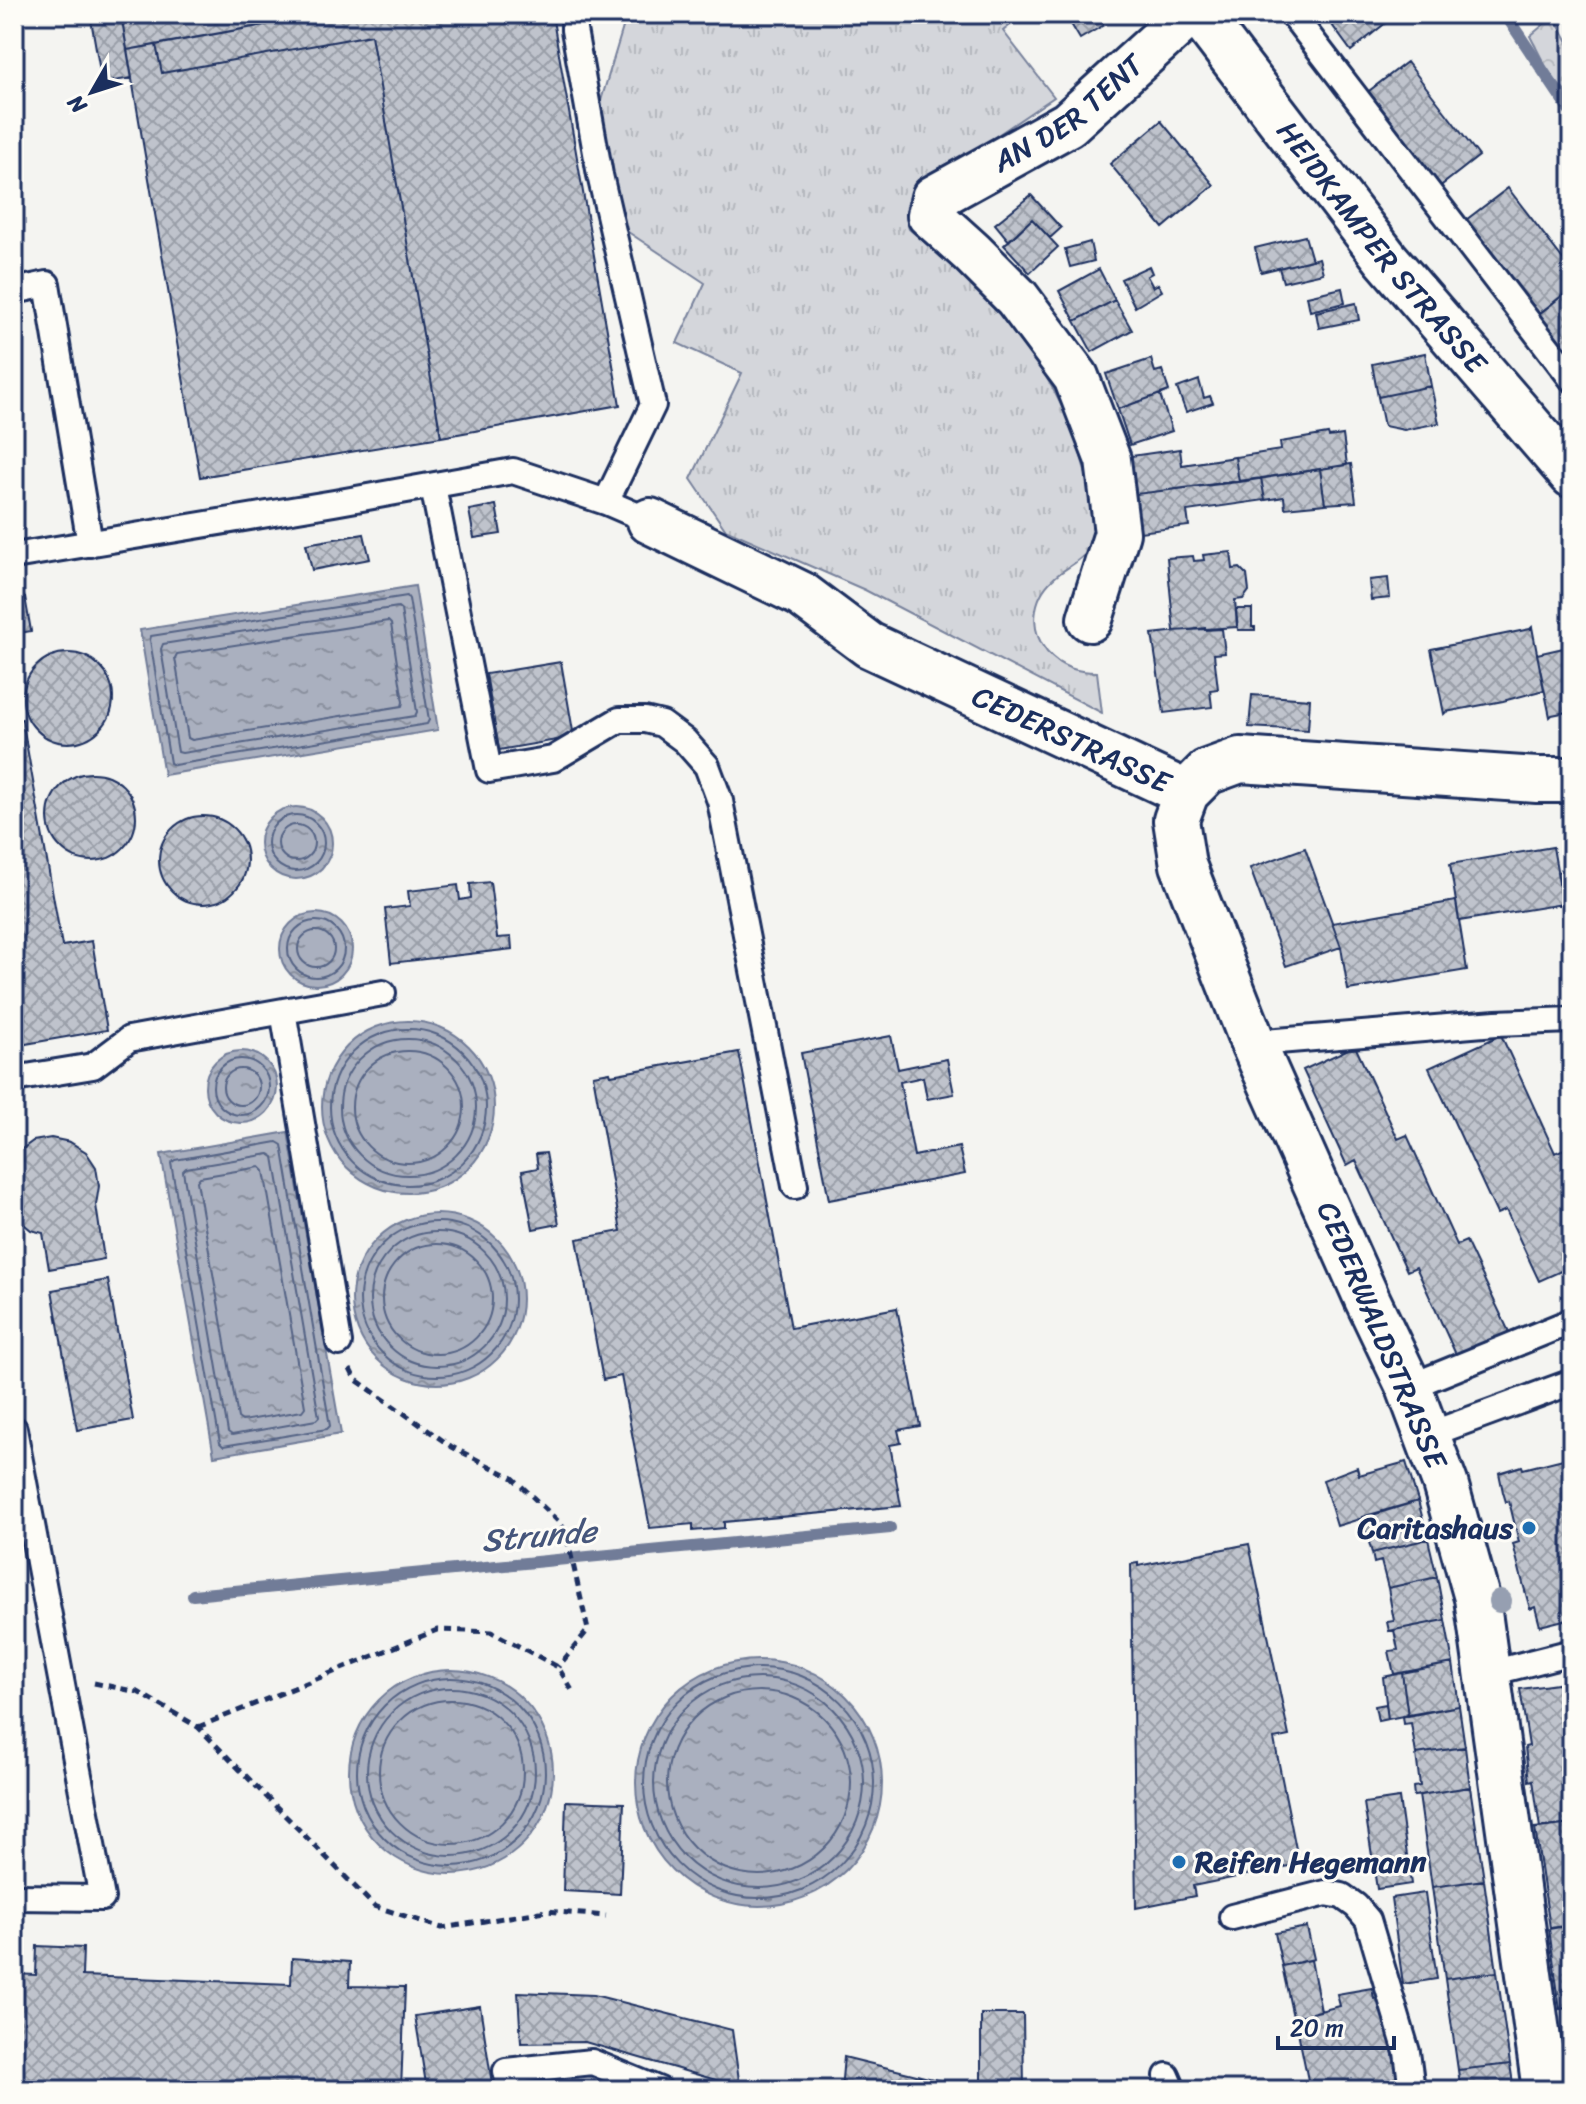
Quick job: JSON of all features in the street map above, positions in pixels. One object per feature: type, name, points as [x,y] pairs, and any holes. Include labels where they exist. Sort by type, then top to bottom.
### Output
[{"type":"street","name":"AN DER TENT","points":[[1090,619],[1117,533],[1108,460],[1076,377],[1017,298],[930,215],[934,198],[1068,124],[1189,14]]},
{"type":"street","name":"HEIDKAMPER STRASSE","points":[[1199,14],[1386,259],[1572,475]]},
{"type":"street","name":"CEDERSTRASSE","points":[[650,521],[801,594],[869,645],[1186,793],[1207,772],[1240,760],[1572,780]]},
{"type":"street","name":"CEDERWALDSTRASSE","points":[[1186,793],[1176,820],[1183,865],[1253,1043],[1409,1387],[1445,1483],[1477,1598],[1545,2090]]},
{"type":"lane","points":[[574,14],[574,30],[600,175],[653,405],[606,502]]},
{"type":"lane","points":[[1292,14],[1572,379]]},
{"type":"lane","points":[[14,291],[47,284],[90,544]]},
{"type":"lane","points":[[14,556],[513,471],[606,502],[650,521]]},
{"type":"lane","points":[[433,486],[489,770],[553,759],[619,720],[645,720],[662,724],[685,741],[707,766],[720,801],[795,1186]]},
{"type":"lane","points":[[14,1079],[93,1066],[129,1039],[383,993]]},
{"type":"lane","points":[[283,1011],[339,1343]]},
{"type":"lane","points":[[1253,1043],[1496,1023],[1572,1020]]},
{"type":"lane","points":[[1409,1387],[1572,1321]]},
{"type":"lane","points":[[1428,1435],[1572,1382]]},
{"type":"lane","points":[[14,1429],[102,1898],[14,1897]]},
{"type":"lane","points":[[1487,1674],[1572,1652]]},
{"type":"lane","points":[[1232,1917],[1326,1893],[1342,1896],[1356,1906],[1368,1920],[1407,2052],[1412,2090]]},
{"type":"lane","points":[[510,2090],[506,2071],[592,2062],[660,2090]]},
{"type":"path","points":[[339,1343],[355,1379],[452,1447],[513,1478],[561,1524],[566,1533],[588,1630],[558,1667]]},
{"type":"path","points":[[198,1727],[437,1630],[492,1632],[558,1667],[573,1692]]},
{"type":"path","points":[[61,1676],[138,1692],[198,1727],[374,1906],[442,1928],[546,1911],[606,1916]]},
{"type":"green space","points":[[627,14],[1024,14],[1003,31],[1054,97],[915,191],[907,205],[906,219],[909,229],[979,290],[1016,331],[1052,387],[1071,427],[1099,531],[1083,556],[1046,587],[1037,605],[1035,624],[1041,643],[1058,662],[1076,670],[1097,672],[1102,713],[865,590],[725,529],[691,479],[742,373],[677,343],[705,283],[619,226],[597,114]]},
{"type":"green space","points":[[1554,16],[1572,49],[1572,100],[1549,73],[1530,36]]},
{"type":"water","points":[[415,586],[438,730],[164,775],[140,630]]},
{"type":"water","points":[[296,807],[316,813],[326,823],[332,843],[326,863],[316,873],[296,879],[276,873],[266,863],[260,843],[266,823],[276,813]]},
{"type":"water","points":[[316,913],[336,919],[346,929],[352,949],[346,969],[336,979],[316,985],[296,979],[286,969],[280,949],[286,929],[296,919]]},
{"type":"water","points":[[408,1021],[441,1028],[469,1046],[487,1074],[494,1107],[487,1140],[469,1168],[441,1186],[408,1193],[375,1186],[347,1168],[329,1140],[322,1107],[329,1074],[347,1046],[375,1028]]},
{"type":"water","points":[[241,1051],[261,1057],[271,1067],[277,1087],[271,1107],[261,1117],[241,1123],[221,1117],[211,1107],[205,1087],[211,1067],[221,1057]]},
{"type":"water","points":[[288,1132],[341,1434],[214,1456],[161,1154]]},
{"type":"water","points":[[437,1214],[469,1221],[497,1239],[515,1267],[522,1299],[515,1331],[497,1359],[469,1377],[437,1384],[405,1377],[377,1359],[359,1331],[352,1299],[359,1267],[377,1239],[405,1221]]},
{"type":"water","points":[[759,1660],[806,1670],[846,1696],[872,1736],[882,1783],[872,1830],[846,1870],[806,1896],[759,1906],[712,1896],[672,1870],[646,1830],[636,1783],[646,1736],[672,1696],[712,1670]]},
{"type":"water","points":[[451,1670],[490,1677],[523,1700],[546,1733],[553,1772],[546,1811],[523,1844],[490,1867],[451,1874],[412,1867],[379,1844],[356,1811],[349,1772],[356,1733],[379,1700],[412,1677]]},
{"type":"building","points":[[90,14],[121,14],[132,78],[102,83]]},
{"type":"building","points":[[121,14],[324,14],[127,50]]},
{"type":"building","points":[[324,14],[552,14],[620,405],[441,437],[371,35],[162,73],[156,45]]},
{"type":"building","points":[[1065,14],[1098,14],[1104,25],[1080,39]]},
{"type":"building","points":[[1324,14],[1389,14],[1393,17],[1351,51]]},
{"type":"building","points":[[371,35],[441,437],[200,477],[127,50],[156,45],[162,73]]},
{"type":"building","points":[[1407,62],[1479,156],[1438,188],[1365,94]]},
{"type":"building","points":[[1161,121],[1214,185],[1163,228],[1110,164]]},
{"type":"building","points":[[1508,188],[1572,271],[1572,288],[1539,314],[1466,220]]},
{"type":"building","points":[[1031,195],[1061,228],[1050,238],[1032,219],[1009,241],[995,224]]},
{"type":"building","points":[[1032,219],[1058,247],[1030,273],[1004,245]]},
{"type":"building","points":[[1305,236],[1312,260],[1261,272],[1255,248]]},
{"type":"building","points":[[1090,242],[1094,261],[1070,267],[1065,249]]},
{"type":"building","points":[[1319,258],[1323,273],[1283,282],[1279,268]]},
{"type":"building","points":[[1149,266],[1152,273],[1147,276],[1153,287],[1158,284],[1162,291],[1135,307],[1121,279]]},
{"type":"building","points":[[1099,269],[1115,300],[1075,321],[1059,291]]},
{"type":"building","points":[[1342,288],[1345,303],[1310,311],[1307,296]]},
{"type":"building","points":[[1572,288],[1572,361],[1536,316]]},
{"type":"building","points":[[1115,300],[1132,330],[1092,352],[1075,321]]},
{"type":"building","points":[[1356,303],[1359,320],[1319,328],[1316,312]]},
{"type":"building","points":[[1425,353],[1431,386],[1378,397],[1372,364]]},
{"type":"building","points":[[1151,359],[1155,372],[1162,370],[1169,391],[1118,409],[1106,374]]},
{"type":"building","points":[[1199,380],[1204,398],[1210,396],[1213,403],[1186,412],[1177,388]]},
{"type":"building","points":[[1431,386],[1439,423],[1404,430],[1384,426],[1378,397]]},
{"type":"building","points":[[1169,391],[1160,395],[1172,431],[1130,445],[1118,409]]},
{"type":"building","points":[[1328,434],[1329,437],[1343,435],[1347,465],[1239,482],[1235,457],[1281,450],[1280,442]]},
{"type":"building","points":[[1180,449],[1182,465],[1235,457],[1239,482],[1136,494],[1131,456]]},
{"type":"building","points":[[1351,464],[1356,502],[1325,504],[1320,469]]},
{"type":"building","points":[[1320,469],[1325,504],[1285,508],[1284,497],[1265,500],[1261,478]]},
{"type":"building","points":[[1261,478],[1265,500],[1187,511],[1189,526],[1140,532],[1136,494]]},
{"type":"building","points":[[496,505],[501,534],[474,538],[469,510]]},
{"type":"building","points":[[364,534],[370,559],[312,570],[306,544]]},
{"type":"building","points":[[1231,552],[1233,569],[1240,568],[1247,575],[1249,591],[1243,599],[1235,600],[1237,627],[1174,631],[1167,558],[1193,556],[1194,561],[1204,560],[1203,555]]},
{"type":"building","points":[[1388,578],[1390,598],[1371,600],[1369,580]]},
{"type":"building","points":[[25,597],[31,631],[14,634],[14,599]]},
{"type":"building","points":[[1236,609],[1252,609],[1252,627],[1255,630],[1238,630]]},
{"type":"building","points":[[1532,627],[1544,690],[1444,714],[1431,649]]},
{"type":"building","points":[[1222,629],[1225,653],[1214,654],[1218,689],[1210,690],[1212,707],[1164,713],[1152,634]]},
{"type":"building","points":[[1572,646],[1572,711],[1550,717],[1537,654]]},
{"type":"building","points":[[59,653],[77,653],[93,660],[106,673],[113,689],[113,707],[106,723],[93,736],[77,743],[59,743],[43,736],[30,723],[23,707],[23,689],[30,673],[43,660]]},
{"type":"building","points":[[561,662],[574,737],[499,750],[486,674]]},
{"type":"building","points":[[1252,695],[1310,699],[1308,730],[1249,727]]},
{"type":"building","points":[[22,719],[62,946],[92,941],[107,1030],[14,1046],[14,720]]},
{"type":"building","points":[[92,773],[117,780],[129,792],[136,817],[129,842],[117,854],[92,861],[67,854],[55,842],[48,817],[55,792],[67,780]]},
{"type":"building","points":[[203,816],[228,823],[240,835],[247,860],[240,885],[228,897],[203,904],[178,897],[166,885],[159,860],[166,835],[178,823]]},
{"type":"building","points":[[1553,847],[1563,904],[1459,921],[1450,864]]},
{"type":"building","points":[[1305,848],[1341,947],[1286,966],[1250,868]]},
{"type":"building","points":[[1572,870],[1572,929],[1567,930],[1557,872]]},
{"type":"building","points":[[490,882],[497,938],[511,937],[512,949],[391,963],[385,909],[410,906],[408,891],[458,885],[460,900],[471,898],[470,884]]},
{"type":"building","points":[[1456,901],[1467,970],[1348,990],[1341,947],[1332,923]]},
{"type":"building","points":[[1501,1035],[1555,1153],[1564,1149],[1572,1166],[1572,1266],[1539,1281],[1506,1210],[1497,1214],[1429,1068]]},
{"type":"building","points":[[891,1036],[898,1069],[947,1059],[954,1094],[927,1099],[923,1077],[900,1082],[914,1156],[959,1147],[965,1174],[829,1200],[801,1053]]},
{"type":"building","points":[[1355,1046],[1398,1139],[1407,1135],[1457,1245],[1466,1241],[1510,1334],[1458,1359],[1416,1267],[1407,1271],[1356,1161],[1347,1166],[1303,1070]]},
{"type":"building","points":[[739,1052],[791,1328],[897,1308],[920,1426],[898,1430],[901,1443],[890,1445],[901,1506],[724,1522],[724,1528],[693,1531],[693,1524],[650,1528],[621,1376],[603,1380],[577,1239],[621,1231],[593,1075],[610,1072],[611,1075]]},
{"type":"building","points":[[51,1138],[70,1142],[86,1152],[96,1167],[99,1186],[96,1205],[104,1259],[49,1269],[43,1233],[31,1230],[14,1216],[14,1157],[33,1141]]},
{"type":"building","points":[[546,1153],[559,1224],[533,1229],[522,1171],[538,1168],[536,1154]]},
{"type":"building","points":[[108,1280],[133,1420],[77,1430],[52,1290]]},
{"type":"building","points":[[1567,1458],[1567,1461],[1572,1459],[1572,1618],[1540,1626],[1535,1607],[1530,1609],[1521,1576],[1513,1544],[1519,1542],[1499,1473]]},
{"type":"building","points":[[1406,1462],[1418,1501],[1337,1526],[1323,1480],[1357,1467],[1359,1475]]},
{"type":"building","points":[[1418,1501],[1428,1539],[1372,1553],[1362,1517]]},
{"type":"building","points":[[1428,1539],[1437,1577],[1388,1588],[1381,1561],[1374,1563],[1372,1553]]},
{"type":"building","points":[[1249,1544],[1289,1736],[1274,1739],[1299,1864],[1193,1886],[1195,1896],[1136,1908],[1131,1564],[1138,1563],[1138,1566]]},
{"type":"building","points":[[1437,1577],[1445,1620],[1389,1631],[1387,1622],[1394,1621],[1388,1588]]},
{"type":"building","points":[[1445,1620],[1453,1663],[1394,1674],[1389,1651],[1398,1650],[1394,1630]]},
{"type":"building","points":[[1453,1663],[1459,1706],[1408,1716],[1402,1673]]},
{"type":"building","points":[[1402,1673],[1408,1715],[1388,1719],[1383,1677]]},
{"type":"building","points":[[1572,1682],[1572,1824],[1540,1828],[1533,1780],[1529,1781],[1525,1747],[1529,1746],[1520,1689]]},
{"type":"building","points":[[1386,1704],[1388,1719],[1378,1721],[1375,1706]]},
{"type":"building","points":[[1459,1706],[1465,1747],[1416,1754],[1411,1723],[1403,1724],[1402,1716]]},
{"type":"building","points":[[1465,1747],[1470,1787],[1414,1796],[1413,1787],[1420,1786],[1416,1754]]},
{"type":"building","points":[[1470,1787],[1484,1880],[1432,1887],[1419,1795]]},
{"type":"building","points":[[1399,1798],[1411,1884],[1377,1889],[1364,1803]]},
{"type":"building","points":[[566,1801],[624,1803],[620,1894],[563,1891]]},
{"type":"building","points":[[1572,1824],[1572,1925],[1550,1928],[1535,1828]]},
{"type":"building","points":[[1484,1880],[1497,1972],[1445,1979],[1432,1887]]},
{"type":"building","points":[[1425,1893],[1437,1979],[1403,1984],[1391,1898]]},
{"type":"building","points":[[1572,1925],[1572,2007],[1560,2009],[1549,1929]]},
{"type":"building","points":[[1307,1927],[1314,1959],[1282,1966],[1275,1933]]},
{"type":"building","points":[[37,1946],[83,1948],[82,1976],[291,1984],[292,1958],[350,1962],[349,1986],[405,1987],[401,2090],[155,2090],[155,2084],[98,2082],[98,2090],[14,2090],[14,1974],[36,1975]]},
{"type":"building","points":[[1311,1960],[1321,2011],[1293,2017],[1282,1966]]},
{"type":"building","points":[[1497,1972],[1510,2064],[1458,2070],[1445,1979]]},
{"type":"building","points":[[1372,1988],[1374,1999],[1382,1998],[1400,2090],[1310,2090],[1295,2017],[1340,2006],[1337,1994]]},
{"type":"building","points":[[518,1992],[594,1995],[732,2030],[740,2087],[585,2042],[521,2043]]},
{"type":"building","points":[[480,2006],[493,2090],[427,2090],[415,2016]]},
{"type":"building","points":[[981,2014],[1023,2014],[1024,2090],[841,2090],[844,2057],[981,2089]]},
{"type":"building","points":[[1510,2064],[1514,2090],[1461,2090],[1458,2070]]},
{"type":"waterway","points":[[1505,14],[1572,114]]},
{"type":"waterway","name":"Strunde","points":[[193,1595],[890,1528]]},
{"type":"place","name":"Caritashaus","points":[[1529,1528]]},
{"type":"place","name":"Reifen Hegemann","points":[[1179,1862]]}]
